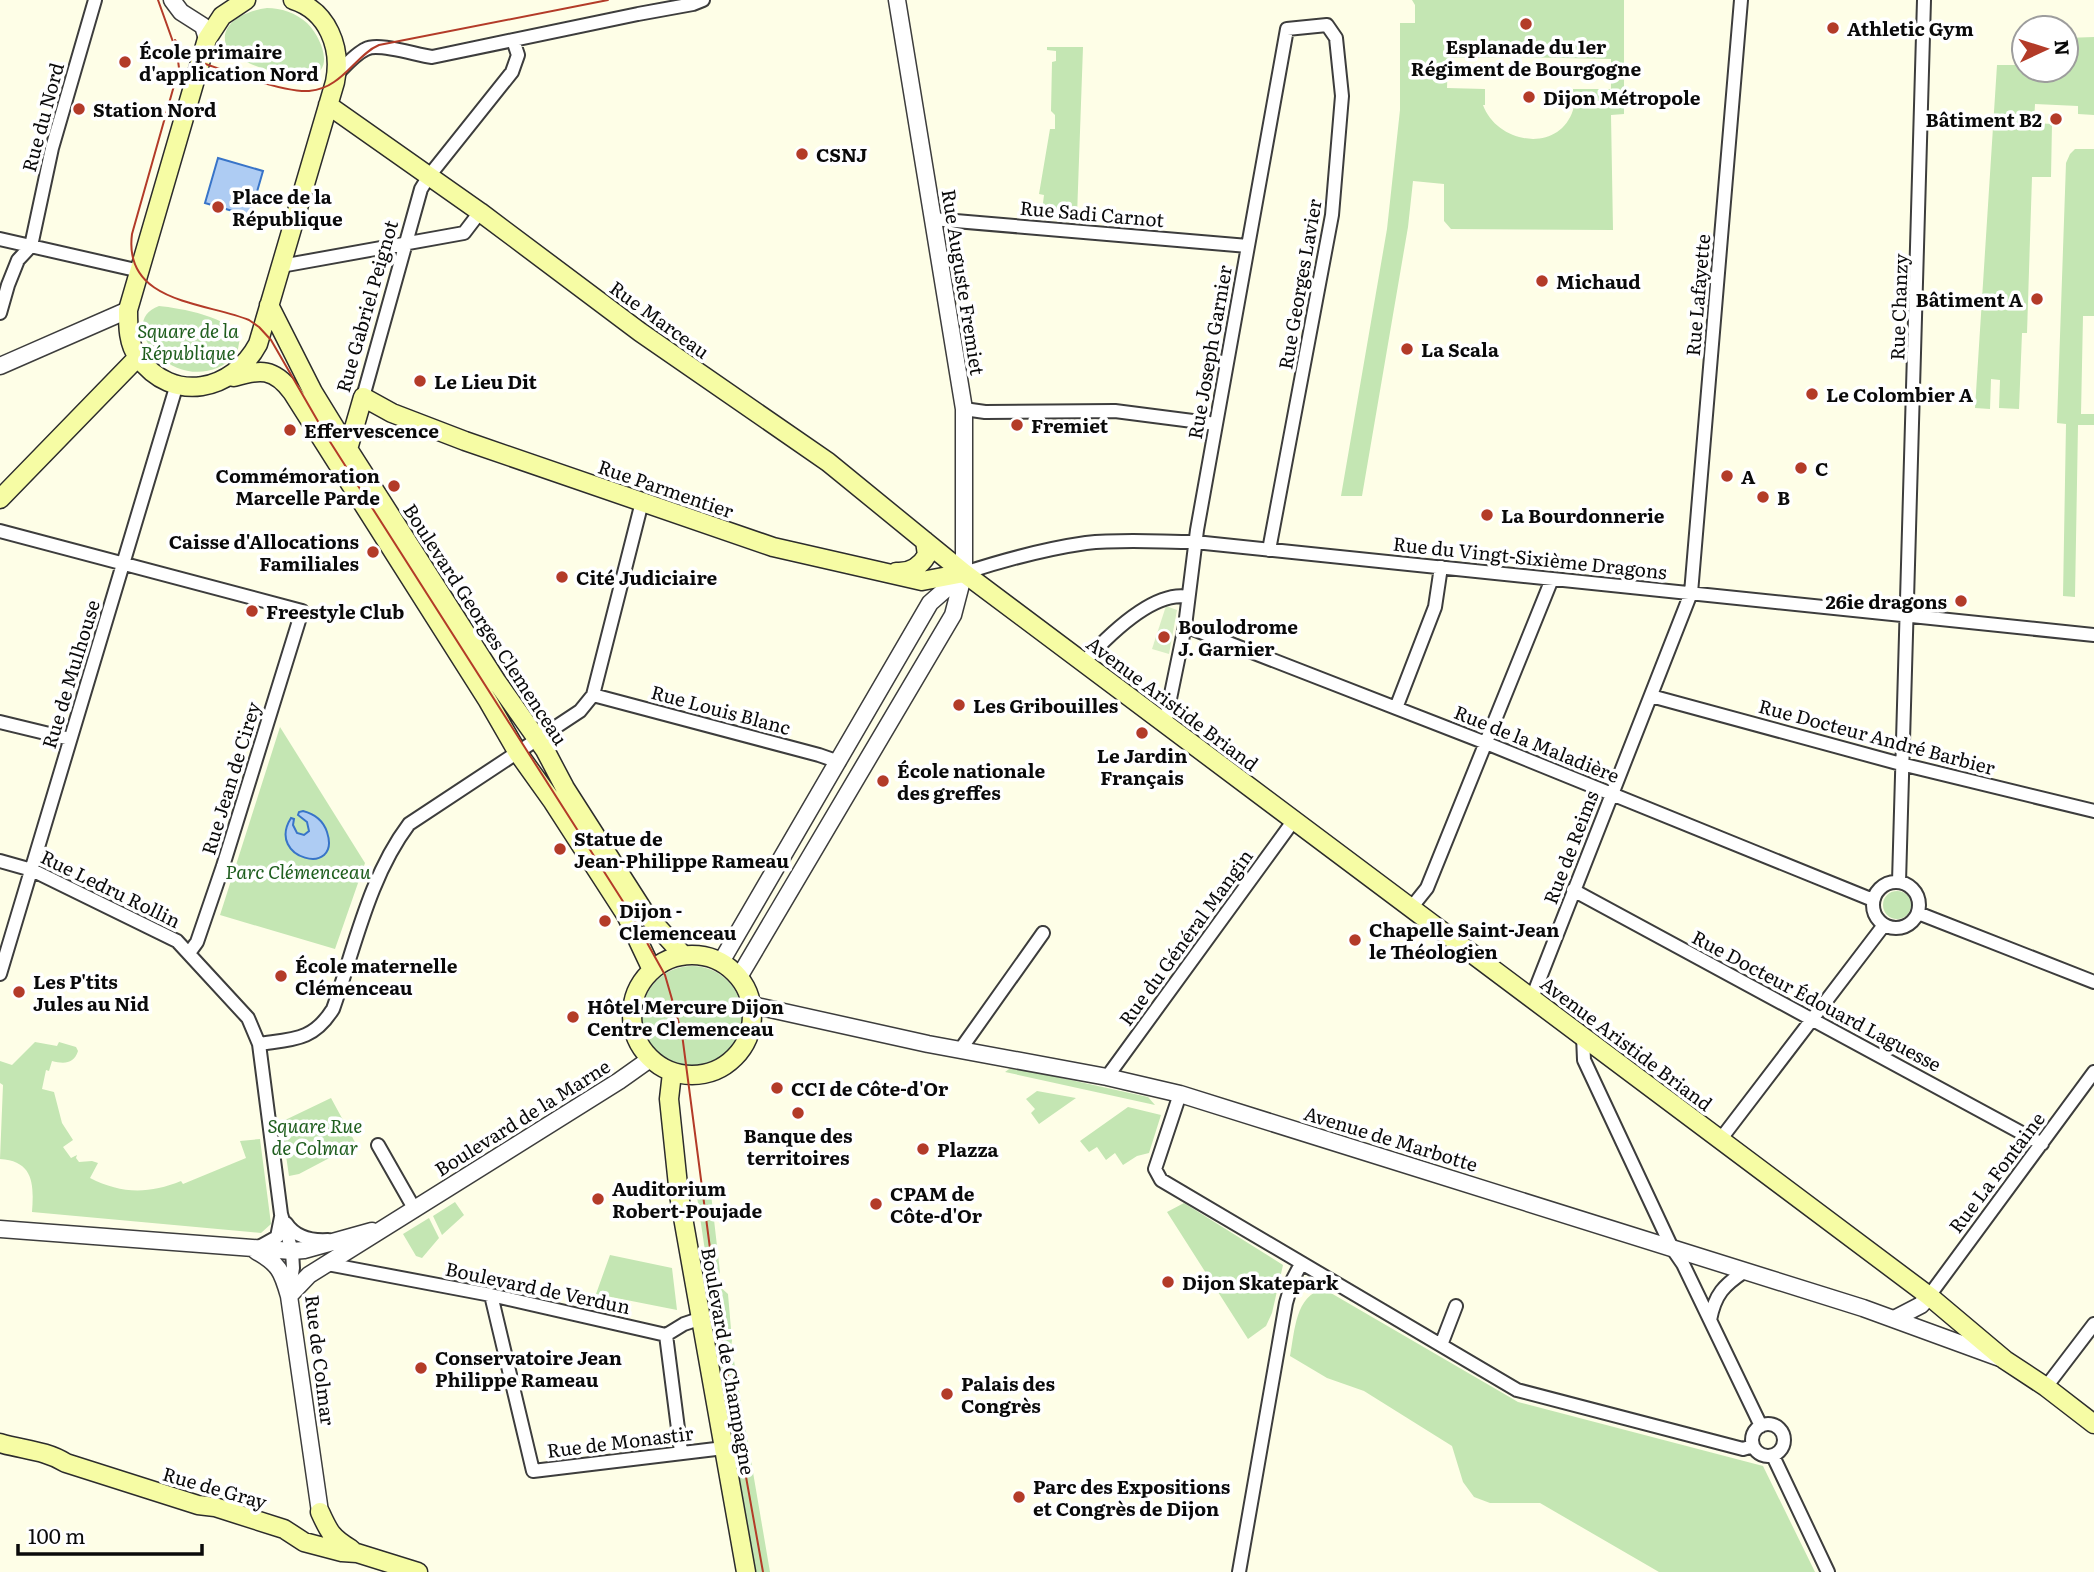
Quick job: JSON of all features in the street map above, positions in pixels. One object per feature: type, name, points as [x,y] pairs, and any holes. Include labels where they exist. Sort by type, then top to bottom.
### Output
[{"type":"main road","points":[[246,0],[225,13],[207,39],[128,310],[128,330],[138,357],[152,372],[177,384],[195,387],[227,379],[241,369],[258,344],[336,75],[337,56],[330,33],[316,14],[296,1]]},
{"type":"main road","name":"Rue Marceau","points":[[328,105],[480,212],[640,331],[828,461],[964,573]]},
{"type":"main road","name":"Boulevard Georges Clemenceau","points":[[269,305],[313,391],[348,449],[497,682],[538,740],[565,788],[645,912],[683,955]]},
{"type":"main road","points":[[0,499],[138,357]]},
{"type":"main road","name":"Boulevard Georges Clemenceau","points":[[227,379],[254,370],[273,374],[285,383],[481,690],[518,753],[626,915],[652,970]]},
{"type":"main road","name":"Rue Gabriel Peignot","points":[[348,449],[363,397]]},
{"type":"main road","name":"Rue Parmentier","points":[[363,397],[392,413],[465,441],[773,547],[922,581],[964,573]]},
{"type":"main road","points":[[887,571],[903,572],[919,565],[927,555],[925,541]]},
{"type":"main road","name":"Avenue Aristide Briand","points":[[964,573],[1929,1296],[2005,1360],[2094,1424]]},
{"type":"main road","points":[[683,955],[699,955],[721,962],[739,977],[747,990],[752,1017],[747,1039],[725,1066],[692,1076],[672,1073],[650,1059],[638,1043],[632,1014],[635,994],[652,970],[665,961],[683,955]]},
{"type":"main road","name":"Boulevard de Champagne","points":[[672,1073],[669,1099],[678,1195],[746,1572]]},
{"type":"main road","name":"Rue de Gray","points":[[0,1443],[20,1449],[37,1450],[66,1463],[284,1529],[304,1542],[357,1553],[418,1572]]},
{"type":"main road","points":[[284,1529],[308,1532],[314,1530],[318,1528],[320,1512]]},
{"type":"main road","name":"Rue de Colmar","points":[[320,1512],[330,1534],[357,1553]]},
{"type":"street","name":"Rue du Nord","points":[[31,246],[52,148],[95,0]]},
{"type":"street","points":[[172,0],[181,12],[203,26],[207,39]]},
{"type":"street","points":[[336,75],[369,47],[378,46],[432,57],[704,0]]},
{"type":"street","name":"Rue Auguste Fremiet","points":[[897,0],[964,409],[964,573]]},
{"type":"street","name":"Rue Lafayette","points":[[1692,593],[1741,0]]},
{"type":"street","name":"Rue Chanzy","points":[[1899,882],[1924,0]]},
{"type":"street","name":"Rue Joseph Garnier","points":[[1165,723],[1185,626],[1195,542],[1287,29],[1327,25]]},
{"type":"street","name":"Rue Georges Lavier","points":[[1269,550],[1332,215],[1342,96],[1336,38],[1327,25]]},
{"type":"street","name":"Rue Gabriel Peignot","points":[[363,397],[421,189],[512,72],[518,55],[513,40]]},
{"type":"street","points":[[281,266],[464,233],[480,212]]},
{"type":"street","name":"Rue Sadi Carnot","points":[[933,219],[1248,246]]},
{"type":"street","points":[[0,239],[140,271]]},
{"type":"street","points":[[0,313],[4,286],[18,260],[31,246]]},
{"type":"street","points":[[0,366],[128,310]]},
{"type":"street","name":"Rue de Mulhouse","points":[[0,974],[177,384]]},
{"type":"street","points":[[964,409],[985,412],[1115,411],[1216,424]]},
{"type":"street","points":[[259,1044],[299,1039],[317,1030],[325,1022],[333,1009],[377,879],[398,838],[409,824],[580,711],[593,695],[642,502]]},
{"type":"street","points":[[0,531],[124,564]]},
{"type":"street","name":"Rue du Vingt-Sixième Dragons","points":[[964,573],[1004,560],[1087,543],[1195,542],[2094,635]]},
{"type":"street","name":"Rue Jean de Cirey","points":[[124,564],[302,611],[223,866],[197,943],[189,953]]},
{"type":"street","points":[[1396,708],[1435,607],[1441,567]]},
{"type":"street","points":[[721,962],[930,603],[964,573]]},
{"type":"street","points":[[739,977],[953,615],[964,573]]},
{"type":"street","points":[[1411,908],[1427,888],[1552,579]]},
{"type":"street","name":"Rue de Reims","points":[[1532,998],[1692,593]]},
{"type":"street","points":[[1084,662],[1128,622],[1157,602],[1178,595],[1188,597]]},
{"type":"street","name":"Rue de la Maladière","points":[[1185,626],[1612,793],[1873,900]]},
{"type":"street","name":"Rue Louis Blanc","points":[[593,695],[839,762]]},
{"type":"street","name":"Rue Docteur André Barbier","points":[[1651,696],[1901,764],[2094,811]]},
{"type":"street","points":[[0,722],[70,738]]},
{"type":"street","points":[[839,762],[860,774]]},
{"type":"street","name":"Rue du Général Mangin","points":[[1107,1077],[1294,820]]},
{"type":"street","name":"Rue Ledru Rollin","points":[[0,861],[32,870],[171,937],[189,953],[253,1026]]},
{"type":"street","points":[[1899,882],[1914,891],[1919,904],[1917,913],[1905,927],[1898,929],[1884,925],[1874,914],[1873,900],[1881,887],[1899,882]]},
{"type":"street","name":"Rue Docteur Édouard Laguesse","points":[[1573,890],[2042,1144]]},
{"type":"street","points":[[1917,913],[2094,982]]},
{"type":"street","points":[[1720,1140],[1884,925]]},
{"type":"street","points":[[960,1050],[1043,933]]},
{"type":"street","name":"Avenue de Marbotte","points":[[751,1005],[1180,1094],[1894,1319],[2005,1360]]},
{"type":"street","name":"Rue de Colmar","points":[[253,1026],[259,1044],[281,1213],[292,1251],[293,1268],[289,1296],[320,1512]]},
{"type":"street","points":[[1583,1036],[1584,1060],[1672,1248],[1683,1264],[1761,1426]]},
{"type":"street","name":"Boulevard de la Marne","points":[[289,1296],[303,1279],[650,1059]]},
{"type":"street","name":"Rue La Fontaine","points":[[1929,1296],[2094,1072]]},
{"type":"street","points":[[1180,1094],[1155,1169],[1161,1180],[1517,1390],[1743,1448],[1753,1446]]},
{"type":"street","points":[[378,1145],[415,1210]]},
{"type":"street","points":[[253,1249],[277,1237],[281,1213]]},
{"type":"street","name":"Boulevard de la Marne","points":[[281,1213],[290,1230],[297,1234],[319,1240],[337,1239]]},
{"type":"street","name":"Boulevard de la Marne","points":[[0,1229],[292,1251],[313,1248],[337,1239],[387,1227]]},
{"type":"street","points":[[355,1247],[355,1263],[362,1270]]},
{"type":"street","points":[[253,1249],[268,1257],[283,1273],[289,1296]]},
{"type":"street","name":"Boulevard de Verdun","points":[[327,1264],[491,1295],[666,1335]]},
{"type":"street","points":[[1238,1572],[1286,1303],[1301,1264]]},
{"type":"street","points":[[1710,1320],[1720,1291],[1745,1271]]},
{"type":"street","name":"Rue de Monastir","points":[[491,1295],[533,1471],[724,1448]]},
{"type":"street","points":[[1894,1319],[1922,1305],[1929,1296]]},
{"type":"street","points":[[1441,1345],[1456,1306]]},
{"type":"street","points":[[681,1452],[666,1335],[684,1324],[702,1318]]},
{"type":"street","points":[[2046,1387],[2094,1324]]},
{"type":"street","points":[[1773,1424],[1784,1434],[1782,1450],[1773,1456],[1759,1454],[1753,1446],[1752,1436],[1761,1426],[1773,1424]]},
{"type":"street","points":[[1773,1456],[1828,1572]]},
{"type":"green space","points":[[1412,0],[1624,0],[1624,114],[1611,115],[1613,230],[1451,229],[1444,221],[1444,184],[1413,181],[1408,227],[1362,496],[1341,496],[1387,229],[1400,110],[1400,23],[1415,23],[1415,5]],"holes":[[[1448,58],[1611,59],[1611,89],[1573,89],[1574,108],[1566,124],[1555,133],[1542,138],[1528,139],[1501,128],[1490,118],[1483,105],[1485,89],[1447,88]]]},
{"type":"green space","points":[[267,8],[293,14],[312,28],[323,51],[323,67],[318,72],[301,76],[272,71],[243,60],[228,50],[226,33],[234,20]]},
{"type":"green space","points":[[2094,37],[2094,115],[2078,114],[2078,106],[2035,104],[2034,123],[2052,124],[2051,177],[2032,177],[2027,333],[2022,333],[2019,409],[1999,408],[2000,380],[1991,379],[1990,409],[1975,408],[1997,65],[2010,65],[2010,84],[2080,84],[2080,38]]},
{"type":"green space","points":[[1047,47],[1083,47],[1077,216],[1038,212],[1042,211],[1044,195],[1039,194],[1050,129],[1055,129],[1055,115],[1051,111],[1052,62],[1056,61],[1056,51],[1047,50]]},
{"type":"green space","points":[[2075,149],[2094,149],[2094,316],[2083,316],[2081,414],[2094,414],[2094,425],[2078,425],[2075,597],[2063,596],[2066,424],[2057,423],[2066,163]]},
{"type":"green space","name":"Square de la République","points":[[159,306],[204,315],[226,324],[240,338],[237,354],[217,368],[196,372],[176,367],[160,357],[148,343],[143,329],[146,315]]},
{"type":"green space","name":"Boulodrome J. Garnier","points":[[1166,606],[1177,610],[1169,654],[1152,649]]},
{"type":"green space","name":"Parc Clémenceau","points":[[280,727],[365,863],[335,949],[220,915]]},
{"type":"green space","points":[[1897,891],[1907,895],[1911,905],[1907,915],[1897,919],[1887,915],[1883,905],[1887,895]]},
{"type":"green space","points":[[692,966],[711,969],[728,980],[739,997],[742,1016],[739,1035],[728,1052],[711,1063],[692,1066],[673,1063],[656,1052],[645,1035],[642,1016],[645,997],[656,980],[673,969]]},
{"type":"green space","points":[[35,1042],[57,1046],[59,1042],[76,1047],[78,1051],[68,1062],[52,1061],[49,1071],[46,1070],[42,1089],[54,1092],[62,1123],[73,1140],[63,1147],[71,1158],[77,1155],[79,1162],[98,1163],[90,1178],[113,1187],[135,1190],[158,1188],[181,1181],[183,1184],[246,1158],[240,1141],[260,1139],[271,1224],[261,1233],[32,1212],[32,1184],[26,1170],[20,1164],[0,1159],[3,1085],[0,1083],[0,1061],[12,1065]]},
{"type":"green space","points":[[1012,1067],[1148,1097],[1155,1105],[1005,1072]]},
{"type":"green space","points":[[1037,1091],[1076,1098],[1039,1124],[1031,1113],[1035,1109],[1026,1099]]},
{"type":"green space","name":"Square Rue de Colmar","points":[[331,1098],[356,1144],[299,1174],[289,1176],[281,1122]]},
{"type":"green space","points":[[1128,1107],[1161,1115],[1149,1153],[1137,1156],[1123,1165],[1115,1153],[1106,1160],[1097,1147],[1089,1152],[1080,1141]]},
{"type":"green space","points":[[710,1185],[720,1272],[718,1276],[709,1278],[696,1190]]},
{"type":"green space","points":[[455,1202],[464,1215],[442,1235],[433,1216]]},
{"type":"green space","points":[[1184,1203],[1283,1265],[1272,1313],[1266,1326],[1248,1339],[1167,1212]]},
{"type":"green space","points":[[429,1218],[439,1238],[422,1258],[416,1256],[403,1234]]},
{"type":"green space","points":[[610,1255],[672,1268],[677,1310],[596,1294]]},
{"type":"green space","points":[[718,1285],[728,1294],[732,1341],[725,1352],[717,1348],[703,1288]]},
{"type":"green space","points":[[1324,1289],[1518,1402],[1763,1466],[1815,1572],[1659,1572],[1540,1503],[1490,1503],[1474,1497],[1463,1482],[1452,1446],[1364,1391],[1327,1378],[1290,1356],[1295,1325],[1302,1306],[1307,1298]]},
{"type":"green space","points":[[733,1355],[770,1572],[755,1572],[720,1359]]},
{"type":"water","points":[[218,158],[263,171],[250,216],[205,203]]},
{"type":"water","points":[[303,811],[318,818],[327,832],[329,846],[324,855],[315,859],[295,853],[288,844],[286,832],[291,818],[294,819],[293,825],[297,833],[304,835],[309,831],[307,822],[298,815]]},
{"type":"tram line","points":[[158,0],[177,53],[179,68],[132,234],[133,257],[140,274],[153,287],[170,296],[249,320],[271,340],[327,437],[631,914],[665,975],[682,1034],[723,1348],[763,1572]]},
{"type":"tram line","points":[[175,40],[188,55],[200,62],[271,85],[309,91],[334,82],[367,52],[379,45],[608,0]]},
{"type":"place","name":"Esplanade du 1er Régiment de Bourgogne","points":[[1526,24]]},
{"type":"place","name":"Athletic Gym","points":[[1833,28]]},
{"type":"place","name":"École primaire d'application Nord","points":[[125,62]]},
{"type":"place","name":"Dijon Métropole","points":[[1529,97]]},
{"type":"place","name":"Station Nord","points":[[79,109]]},
{"type":"place","name":"Bâtiment B2","points":[[2056,119]]},
{"type":"place","name":"CSNJ","points":[[802,154]]},
{"type":"place","name":"Place de la République","points":[[218,207]]},
{"type":"place","name":"Michaud","points":[[1542,281]]},
{"type":"place","name":"Bâtiment A","points":[[2037,299]]},
{"type":"place","name":"La Scala","points":[[1407,349]]},
{"type":"place","name":"Le Lieu Dit","points":[[420,381]]},
{"type":"place","name":"Le Colombier A","points":[[1812,394]]},
{"type":"place","name":"Fremiet","points":[[1017,425]]},
{"type":"place","name":"Effervescence","points":[[290,430]]},
{"type":"place","name":"C","points":[[1801,468]]},
{"type":"place","name":"A","points":[[1727,476]]},
{"type":"place","name":"Commémoration Marcelle Parde","points":[[394,486]]},
{"type":"place","name":"B","points":[[1763,497]]},
{"type":"place","name":"La Bourdonnerie","points":[[1487,515]]},
{"type":"place","name":"Caisse d'Allocations Familiales","points":[[373,552]]},
{"type":"place","name":"Cité Judiciaire","points":[[562,577]]},
{"type":"place","name":"26ie dragons","points":[[1961,601]]},
{"type":"place","name":"Freestyle Club","points":[[252,611]]},
{"type":"place","name":"Boulodrome J. Garnier","points":[[1164,637]]},
{"type":"place","name":"Les Gribouilles","points":[[959,705]]},
{"type":"place","name":"Le Jardin Français","points":[[1142,733]]},
{"type":"place","name":"École nationale des greffes","points":[[883,781]]},
{"type":"place","name":"Statue de Jean-Philippe Rameau","points":[[560,849]]},
{"type":"place","name":"Dijon - Clemenceau","points":[[605,921]]},
{"type":"place","name":"Chapelle Saint-Jean le Théologien","points":[[1355,940]]},
{"type":"place","name":"École maternelle Clémenceau","points":[[281,976]]},
{"type":"place","name":"Les P'tits Jules au Nid","points":[[19,992]]},
{"type":"place","name":"Hôtel Mercure Dijon Centre Clemenceau","points":[[573,1017]]},
{"type":"place","name":"CCI de Côte-d'Or","points":[[777,1088]]},
{"type":"place","name":"Banque des territoires","points":[[798,1113]]},
{"type":"place","name":"Plazza","points":[[923,1149]]},
{"type":"place","name":"Auditorium Robert-Poujade","points":[[598,1199]]},
{"type":"place","name":"CPAM de Côte-d'Or","points":[[876,1204]]},
{"type":"place","name":"Dijon Skatepark","points":[[1168,1282]]},
{"type":"place","name":"Conservatoire Jean Philippe Rameau","points":[[421,1368]]},
{"type":"place","name":"Palais des Congrès","points":[[947,1394]]},
{"type":"place","name":"Parc des Expositions et Congrès de Dijon","points":[[1019,1497]]}]
